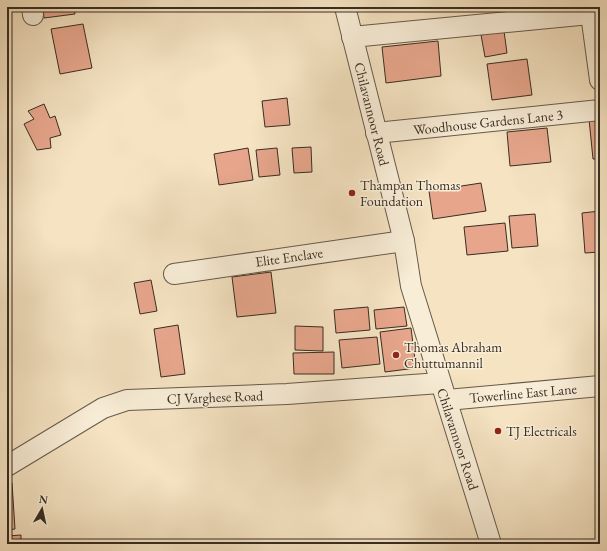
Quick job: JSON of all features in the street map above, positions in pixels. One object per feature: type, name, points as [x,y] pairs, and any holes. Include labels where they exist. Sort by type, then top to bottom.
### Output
[{"type":"street","name":"Chilavannoor Road","points":[[345,7],[404,241],[411,286],[491,544]]},
{"type":"street","points":[[352,37],[594,11],[600,80]]},
{"type":"street","name":"Woodhouse Gardens Lane 3","points":[[376,133],[600,110]]},
{"type":"street","name":"Elite Enclave","points":[[174,274],[404,241]]},
{"type":"street","name":"Towerline East Lane","points":[[444,391],[600,386]]},
{"type":"street","name":"CJ Varghese Road","points":[[7,466],[103,408],[127,400],[287,394],[444,391]]},
{"type":"building","points":[[43,7],[74,7],[75,14],[44,18]]},
{"type":"building","points":[[83,24],[92,68],[60,74],[51,29]]},
{"type":"building","points":[[504,31],[507,53],[485,57],[481,35]]},
{"type":"building","points":[[438,41],[441,76],[386,83],[382,47]]},
{"type":"building","points":[[527,59],[532,95],[492,100],[487,64]]},
{"type":"building","points":[[287,98],[290,125],[265,127],[262,101]]},
{"type":"building","points":[[44,104],[50,118],[55,116],[61,135],[50,138],[51,148],[37,150],[24,124],[34,119],[28,111]]},
{"type":"building","points":[[600,118],[600,159],[593,159],[589,119]]},
{"type":"building","points":[[547,128],[551,162],[510,166],[507,132]]},
{"type":"building","points":[[311,147],[312,172],[294,173],[292,148]]},
{"type":"building","points":[[248,148],[253,180],[219,185],[214,154]]},
{"type":"building","points":[[277,148],[280,175],[259,177],[256,150]]},
{"type":"building","points":[[481,183],[486,211],[433,219],[429,191]]},
{"type":"building","points":[[600,211],[600,252],[585,253],[582,213]]},
{"type":"building","points":[[535,214],[538,246],[512,248],[509,216]]},
{"type":"building","points":[[505,223],[508,251],[467,255],[464,227]]},
{"type":"building","points":[[271,272],[276,313],[237,317],[232,277]]},
{"type":"building","points":[[151,280],[157,311],[140,314],[134,283]]},
{"type":"building","points":[[368,307],[370,330],[336,333],[334,310]]},
{"type":"building","points":[[404,307],[407,326],[376,329],[374,310]]},
{"type":"building","points":[[178,325],[185,374],[161,377],[154,329]]},
{"type":"building","points":[[295,326],[323,327],[323,351],[295,350]]},
{"type":"building","points":[[411,328],[416,368],[385,372],[380,332]]},
{"type":"building","points":[[377,337],[380,364],[342,368],[339,340]]},
{"type":"building","points":[[334,352],[334,374],[294,374],[293,353]]},
{"type":"building","points":[[12,483],[15,529],[7,530],[7,484]]},
{"type":"building","points":[[21,535],[21,544],[7,544],[7,536]]},
{"type":"place","name":"Thampan Thomas Foundation","points":[[352,193]]},
{"type":"place","name":"Thomas Abraham Chuttumannil","points":[[396,355]]},
{"type":"place","name":"TJ Electricals","points":[[498,431]]}]
